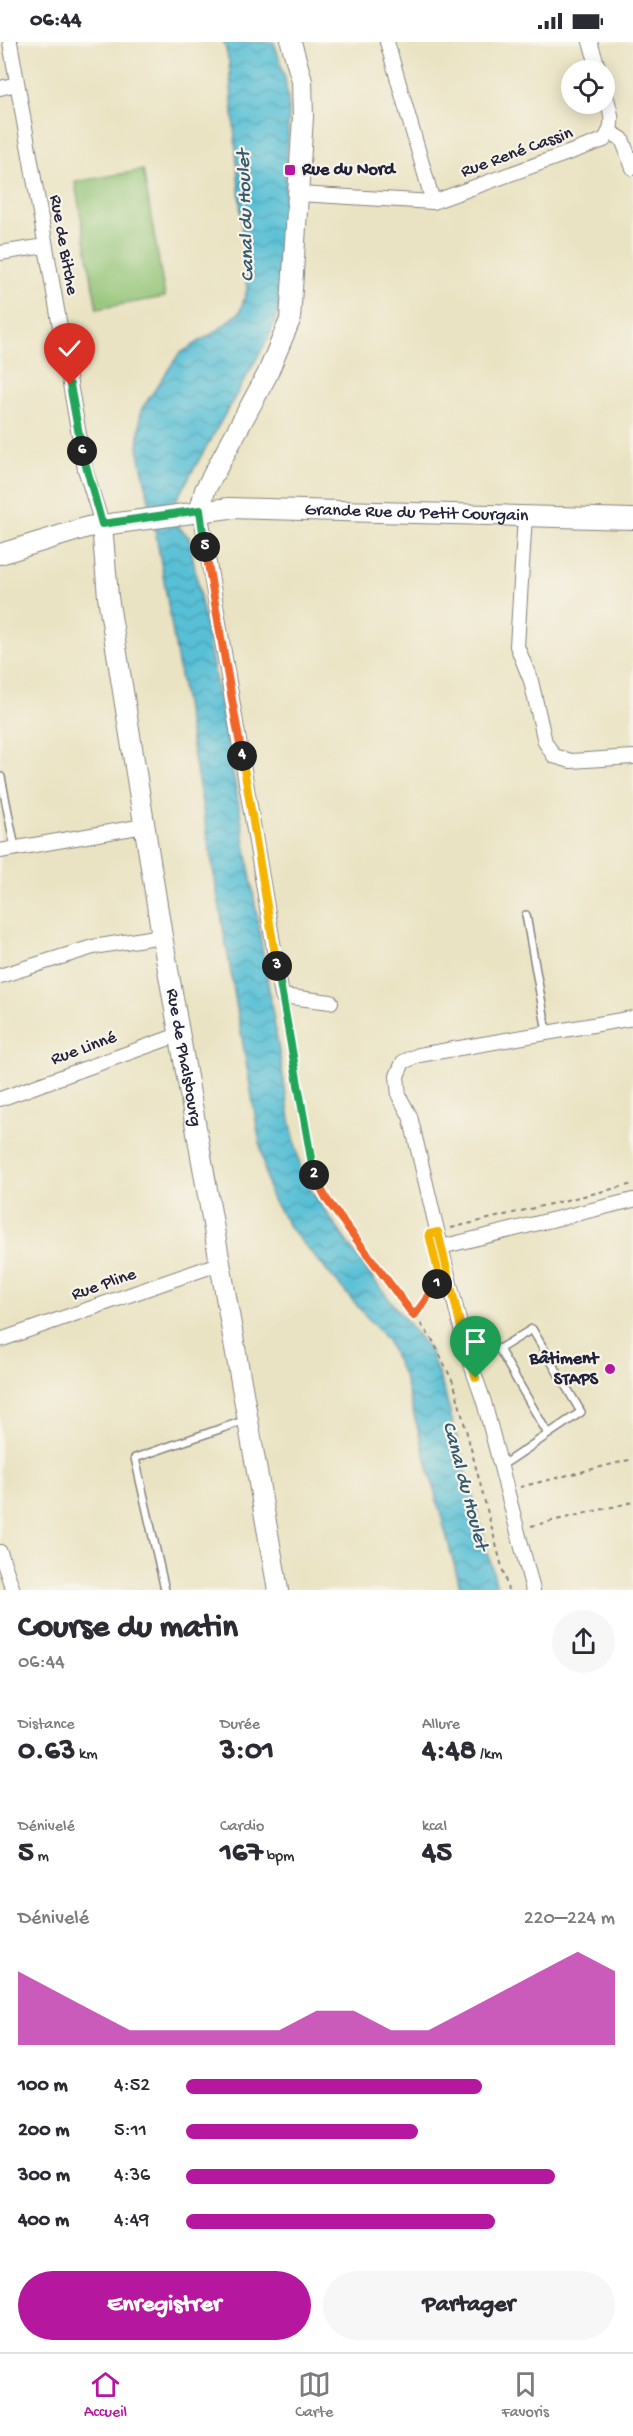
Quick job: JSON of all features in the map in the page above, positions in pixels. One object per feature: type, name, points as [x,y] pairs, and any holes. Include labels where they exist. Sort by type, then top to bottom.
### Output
[{"type":"street","name":"Rue de Bitche","points":[[10,42],[86,469],[102,524]]},
{"type":"street","points":[[291,42],[303,93],[293,306],[286,334],[205,490],[200,510],[282,996],[330,1002]]},
{"type":"street","points":[[299,194],[432,202],[387,42]]},
{"type":"street","points":[[590,42],[596,60]]},
{"type":"street","points":[[0,88],[17,84]]},
{"type":"street","points":[[612,114],[610,132],[622,139],[633,168]]},
{"type":"street","name":"Rue René Cassin","points":[[432,202],[604,140],[610,132]]},
{"type":"street","points":[[0,253],[45,246]]},
{"type":"street","name":"Grande Rue du Petit Courgain","points":[[0,554],[56,535],[102,524],[200,510],[253,507],[633,519]]},
{"type":"street","points":[[525,516],[517,646],[531,681],[544,742],[554,756],[571,761],[633,757]]},
{"type":"street","name":"Rue de Phalsbourg","points":[[102,524],[108,597],[162,936],[278,1590]]},
{"type":"street","points":[[0,851],[144,826]]},
{"type":"street","points":[[0,976],[93,947],[162,936]]},
{"type":"street","points":[[533,1590],[519,1529],[484,1402],[467,1353],[410,1116],[399,1096],[399,1068],[403,1062],[419,1055],[633,1018]]},
{"type":"street","name":"Rue Linné","points":[[0,1099],[181,1034]]},
{"type":"street","points":[[441,1247],[633,1200]]},
{"type":"street","name":"Rue Pline","points":[[0,1340],[221,1263]]},
{"type":"street","points":[[0,1552],[13,1590]]},
{"type":"lane","points":[[1,777],[15,848]]},
{"type":"lane","points":[[526,915],[547,1032]]},
{"type":"lane","points":[[501,1465],[548,1434],[580,1412],[532,1329],[498,1349],[548,1434]]},
{"type":"lane","points":[[165,1590],[135,1458],[248,1419]]},
{"type":"path","points":[[282,996],[315,1177],[327,1200],[439,1351],[454,1384],[508,1590]]},
{"type":"path","points":[[438,1232],[633,1184]]},
{"type":"path","points":[[414,1316],[440,1280]]},
{"type":"path","points":[[508,1490],[633,1459]]},
{"type":"path","points":[[519,1529],[633,1502]]},
{"type":"green space","points":[[143,170],[165,297],[97,309],[75,182]]},
{"type":"water","name":"Canal du Houlet","points":[[224,42],[274,42],[285,78],[289,110],[280,307],[269,337],[174,504],[177,525],[189,537],[239,806],[291,1125],[304,1180],[367,1271],[430,1351],[445,1394],[498,1590],[461,1590],[404,1377],[387,1340],[290,1228],[270,1195],[264,1167],[156,534],[138,448],[141,410],[179,354],[218,330],[240,312],[247,290],[229,62]]},
{"type":"place","name":"Rue du Nord","points":[[290,170]]},
{"type":"place","name":"Bâtiment STAPS","points":[[610,1369]]},
{"type":"route","points":[[70,385],[86,469],[102,524],[200,510],[203,540],[310,1163],[327,1200],[414,1316],[440,1280],[429,1234],[438,1232],[470,1365],[476,1378]]}]
